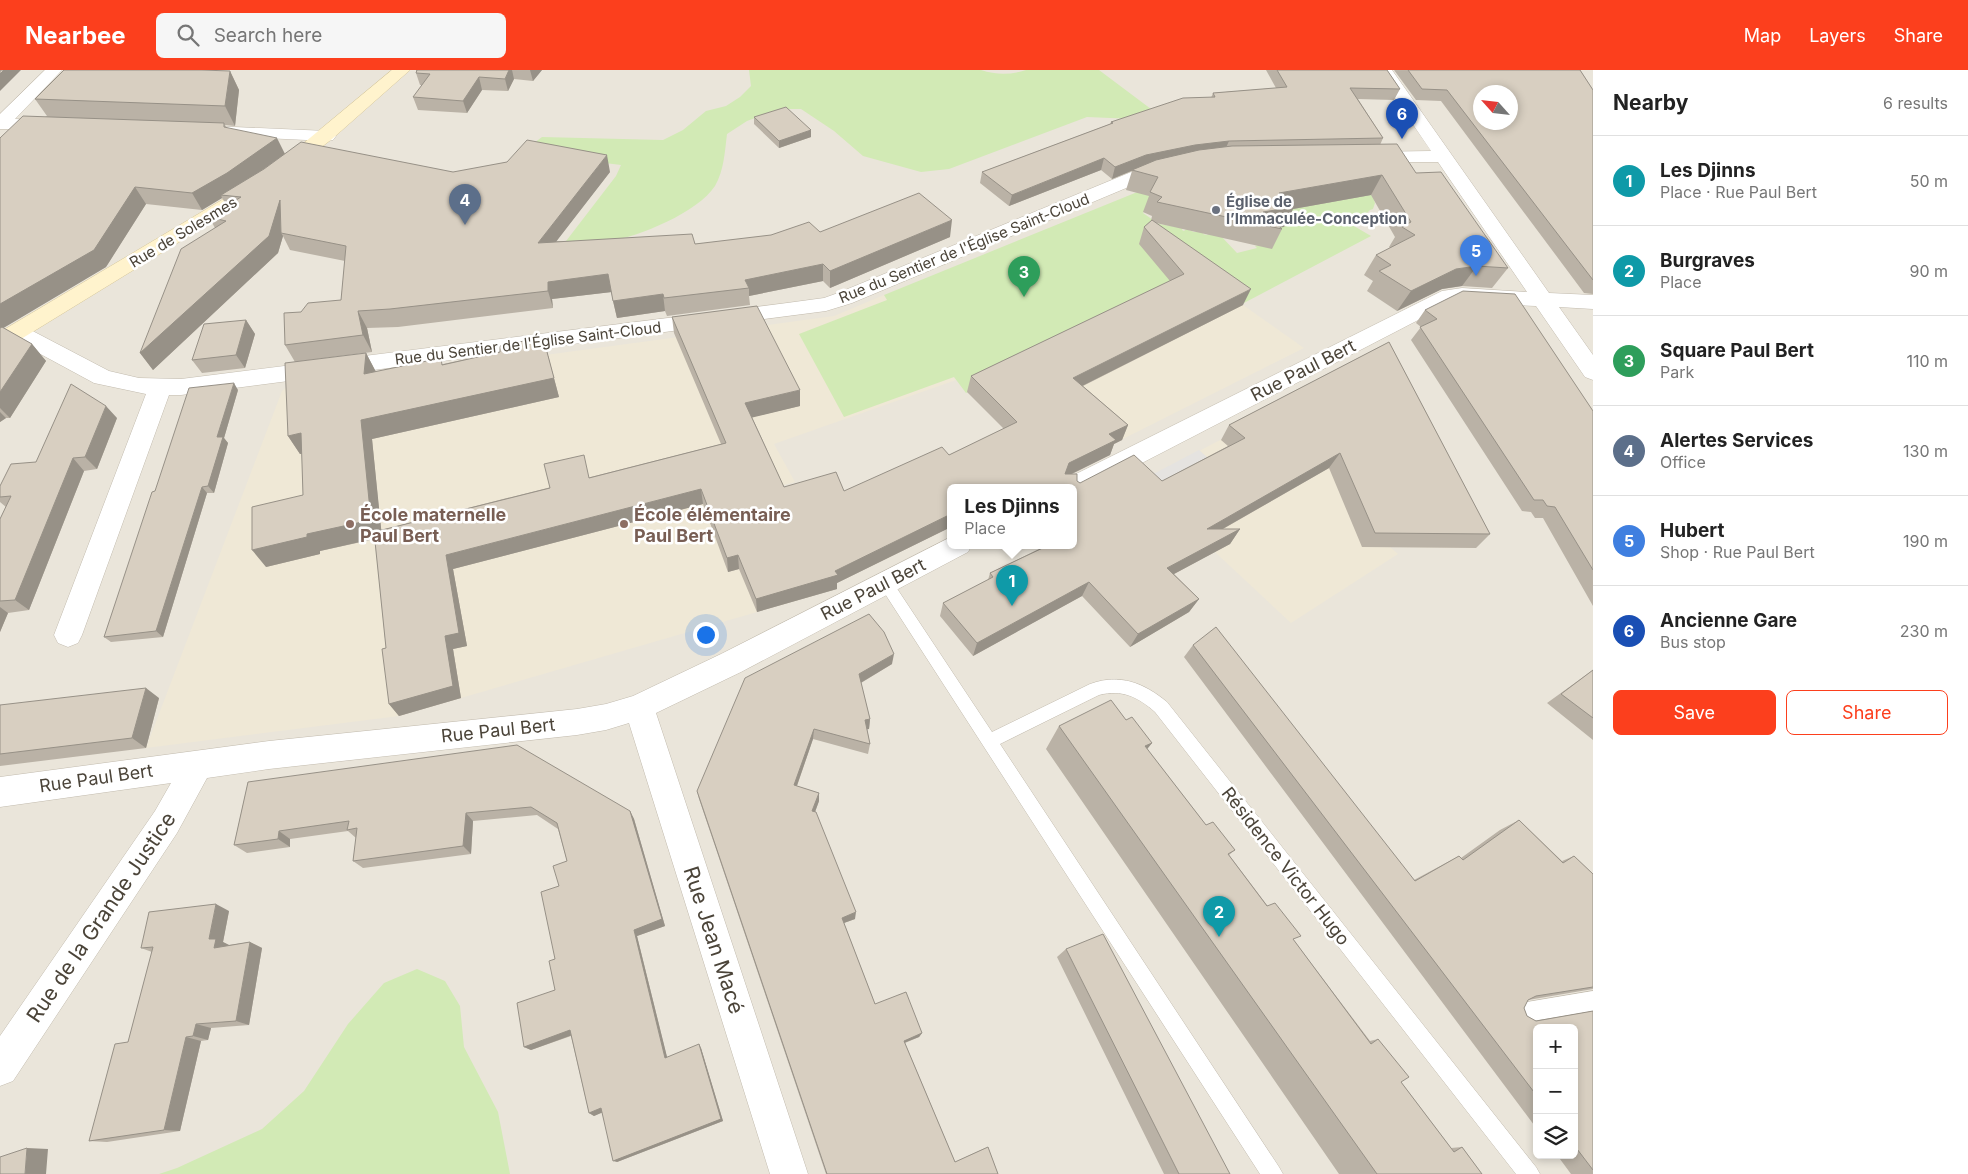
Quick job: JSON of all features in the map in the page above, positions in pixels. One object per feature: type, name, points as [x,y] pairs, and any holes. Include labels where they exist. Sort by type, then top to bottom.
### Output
[{"type":"main road","name":"Rue de Solesmes","points":[[8,337],[244,196],[291,164],[327,136],[397,71]]},
{"type":"street","points":[[0,124],[54,70]]},
{"type":"street","points":[[1384,70],[1593,372]]},
{"type":"street","points":[[0,124],[70,126]]},
{"type":"street","points":[[189,130],[327,136]]},
{"type":"street","points":[[1347,157],[1444,156]]},
{"type":"street","name":"Rue du Sentier de l'Église Saint-Cloud","points":[[8,337],[102,377],[122,383],[160,388],[200,385],[787,310],[826,304],[854,294],[1142,174],[1183,164]]},
{"type":"street","name":"Rue Paul Bert","points":[[1077,485],[1450,296],[1462,295],[1593,302]]},
{"type":"street","points":[[68,634],[160,388]]},
{"type":"street","name":"Rue Paul Bert","points":[[0,792],[198,764],[576,722],[606,717],[639,707],[732,663],[951,549]]},
{"type":"street","name":"Rue Jean Macé","points":[[639,707],[789,1174]]},
{"type":"street","name":"Rue de la Grande Justice","points":[[0,1068],[166,822],[198,764]]},
{"type":"lane","points":[[885,582],[1272,1174]]},
{"type":"lane","name":"Résidence Victor Hugo","points":[[990,742],[1109,684],[1124,685],[1137,689],[1151,698],[1167,715],[1529,1174]]},
{"type":"lane","points":[[1514,1014],[1593,1001]]},
{"type":"shaded area","points":[[0,70],[1593,70],[1593,1174],[0,1174]]},
{"type":"shaded area","points":[[884,295],[956,380],[774,444],[795,482],[763,490],[812,596],[399,716],[146,748],[282,391],[288,386],[315,386],[834,316]]},
{"type":"shaded area","points":[[1236,300],[1304,348],[1103,449],[1042,396]]},
{"type":"shaded area","points":[[1262,418],[1453,503],[1476,548],[1390,547],[1398,554],[1291,623],[1140,482]]},
{"type":"shaded area","points":[[1199,450],[1209,459],[1154,488],[1144,479]]},
{"type":"green space","points":[[749,70],[981,70],[1004,74],[1026,70],[1099,70],[1155,112],[1134,119],[1087,117],[949,169],[921,172],[863,156],[834,131],[801,109],[779,109],[747,121],[727,134],[722,167],[715,186],[707,196],[682,214],[651,229],[621,239],[598,243],[563,245],[616,176],[621,165],[565,158],[530,146],[542,137],[663,140],[683,130],[706,111],[726,106],[740,97],[751,86]]},
{"type":"green space","points":[[1162,182],[1143,213],[1159,224],[1183,228],[1182,230],[1184,231],[1186,229],[1194,232],[1204,232],[1203,234],[1207,235],[1220,235],[1237,253],[1257,248],[1255,246],[1265,243],[1281,210],[1372,194],[1375,203],[1373,209],[1354,226],[1371,236],[1242,304],[1177,290],[966,393],[954,377],[844,417],[799,334],[887,300],[884,295]]},
{"type":"green space","points":[[417,969],[445,981],[460,1006],[464,1047],[498,1112],[510,1174],[159,1174],[177,1168],[262,1129],[304,1091],[348,1024],[384,983]]},
{"type":"building","points":[[64,70],[230,71],[225,106],[35,99]]},
{"type":"building","points":[[417,70],[509,70],[505,79],[479,77],[463,101],[413,97],[430,74],[416,73]]},
{"type":"building","points":[[1277,70],[1387,70],[1400,89],[1350,88],[1383,138],[1229,141],[1195,145],[1146,155],[1115,167],[1104,158],[1012,195],[982,172],[1113,123],[1111,122],[1183,98],[1215,97],[1213,93],[1287,87]]},
{"type":"building","points":[[1408,70],[1580,70],[1593,90],[1593,280],[1478,130],[1518,130],[1518,85],[1473,85],[1473,124],[1447,90],[1422,89]]},
{"type":"building","points":[[786,107],[811,130],[779,141],[754,117]]},
{"type":"building","points":[[23,116],[224,123],[224,127],[277,138],[227,173],[192,193],[135,187],[94,250],[0,304],[0,138]]},
{"type":"building","points":[[527,140],[607,155],[538,243],[692,234],[695,244],[771,235],[809,222],[820,232],[919,193],[952,220],[830,271],[823,264],[745,280],[749,288],[664,298],[663,294],[613,301],[608,274],[548,282],[548,291],[358,311],[363,335],[285,345],[284,313],[301,312],[308,303],[341,300],[346,246],[281,233],[280,200],[269,236],[140,353],[181,249],[226,221],[209,217],[241,197],[221,195],[264,169],[301,142],[453,172],[507,162]]},
{"type":"building","points":[[1397,144],[1416,173],[1441,172],[1508,268],[1477,266],[1456,269],[1411,291],[1379,271],[1391,265],[1376,255],[1415,235],[1402,227],[1411,222],[1382,175],[1279,193],[1294,207],[1263,212],[1282,229],[1157,202],[1162,197],[1150,192],[1158,177],[1132,170],[1156,160],[1199,150],[1232,146]]},
{"type":"building","points":[[1152,220],[1251,289],[1073,378],[1128,425],[1109,434],[1116,440],[1069,463],[1065,474],[1077,474],[1077,481],[1080,483],[1134,455],[1162,481],[1245,438],[1229,425],[1389,342],[1490,534],[1375,533],[1340,453],[1207,529],[1240,529],[1167,568],[1199,599],[1138,634],[1089,582],[977,643],[943,603],[993,577],[990,573],[1041,549],[1077,549],[1077,484],[947,484],[947,516],[835,571],[838,575],[756,599],[738,555],[727,558],[701,489],[446,555],[459,633],[445,636],[453,686],[389,704],[382,649],[386,648],[374,532],[550,488],[544,464],[584,455],[589,478],[726,443],[672,317],[757,306],[800,390],[745,403],[784,487],[836,472],[844,491],[942,447],[949,455],[1017,422],[971,376],[1184,274],[1144,227]]},
{"type":"building","points":[[1463,291],[1515,294],[1593,411],[1593,570],[1555,507],[1547,506],[1543,500],[1534,500],[1420,327],[1437,319],[1425,310]]},
{"type":"building","points":[[246,320],[236,355],[192,360],[204,324]]},
{"type":"building","points":[[2,327],[32,344],[0,392],[0,328]]},
{"type":"building","points":[[543,337],[554,378],[361,420],[371,520],[307,534],[307,537],[252,550],[252,507],[303,495],[301,433],[288,436],[285,363],[366,353],[364,374],[441,358],[442,365],[500,352],[500,346]]},
{"type":"building","points":[[234,383],[217,437],[223,437],[208,486],[202,487],[156,631],[104,637],[189,388]]},
{"type":"building","points":[[71,384],[106,406],[85,457],[73,458],[15,600],[0,601],[0,519],[11,496],[0,497],[0,486],[11,464],[36,462]]},
{"type":"building","points":[[869,614],[884,632],[894,654],[859,674],[870,719],[865,720],[870,744],[814,729],[794,785],[819,793],[812,811],[816,812],[856,912],[842,918],[875,1004],[906,992],[922,1033],[904,1041],[955,1162],[988,1147],[998,1174],[827,1174],[697,791],[745,678]]},
{"type":"building","points":[[1216,627],[1415,881],[1459,856],[1463,860],[1519,820],[1563,863],[1574,856],[1593,874],[1593,987],[1536,996],[1528,1000],[1524,1008],[1527,1016],[1536,1021],[1593,1011],[1593,1170],[1578,1150],[1578,1024],[1533,1024],[1533,1091],[1193,645]]},
{"type":"building","points":[[1593,670],[1593,718],[1561,694]]},
{"type":"building","points":[[146,688],[132,738],[0,754],[0,705]]},
{"type":"building","points":[[1111,700],[1126,720],[1132,717],[1152,743],[1145,746],[1206,825],[1213,822],[1235,850],[1228,854],[1267,906],[1275,903],[1301,936],[1293,939],[1371,1044],[1378,1039],[1409,1077],[1401,1082],[1454,1152],[1462,1147],[1482,1174],[1377,1174],[1059,726]]},
{"type":"building","points":[[517,745],[630,811],[662,919],[634,930],[665,1058],[699,1044],[721,1119],[613,1161],[601,1108],[589,1113],[570,1030],[524,1047],[517,1003],[555,990],[549,961],[555,959],[541,892],[559,886],[553,866],[567,861],[557,823],[531,807],[466,813],[463,846],[353,861],[357,828],[347,830],[349,821],[279,831],[278,839],[234,845],[248,782]]},
{"type":"building","points":[[216,904],[209,939],[216,939],[214,948],[250,942],[236,1021],[196,1024],[193,1036],[186,1037],[164,1130],[89,1141],[115,1044],[128,1042],[153,947],[141,948],[149,912]]},
{"type":"building","points":[[1103,934],[1230,1174],[1179,1174],[1066,949]]},
{"type":"building","points":[[27,1148],[25,1174],[0,1174],[0,1157]]},
{"type":"place","name":"Ancienne Gare","points":[[1402,139]]},
{"type":"place","name":"Église de l’Immaculée-Conception","points":[[1216,210]]},
{"type":"place","name":"Alertes Services","points":[[465,225]]},
{"type":"place","name":"Hubert","points":[[1476,276]]},
{"type":"place","name":"Square Paul Bert","points":[[1024,297]]},
{"type":"place","name":"École maternelle Paul Bert","points":[[350,524]]},
{"type":"place","name":"École élémentaire Paul Bert","points":[[624,524]]},
{"type":"place","name":"Les Djinns","points":[[1012,606]]},
{"type":"place","name":"Burgraves","points":[[1219,937]]}]
